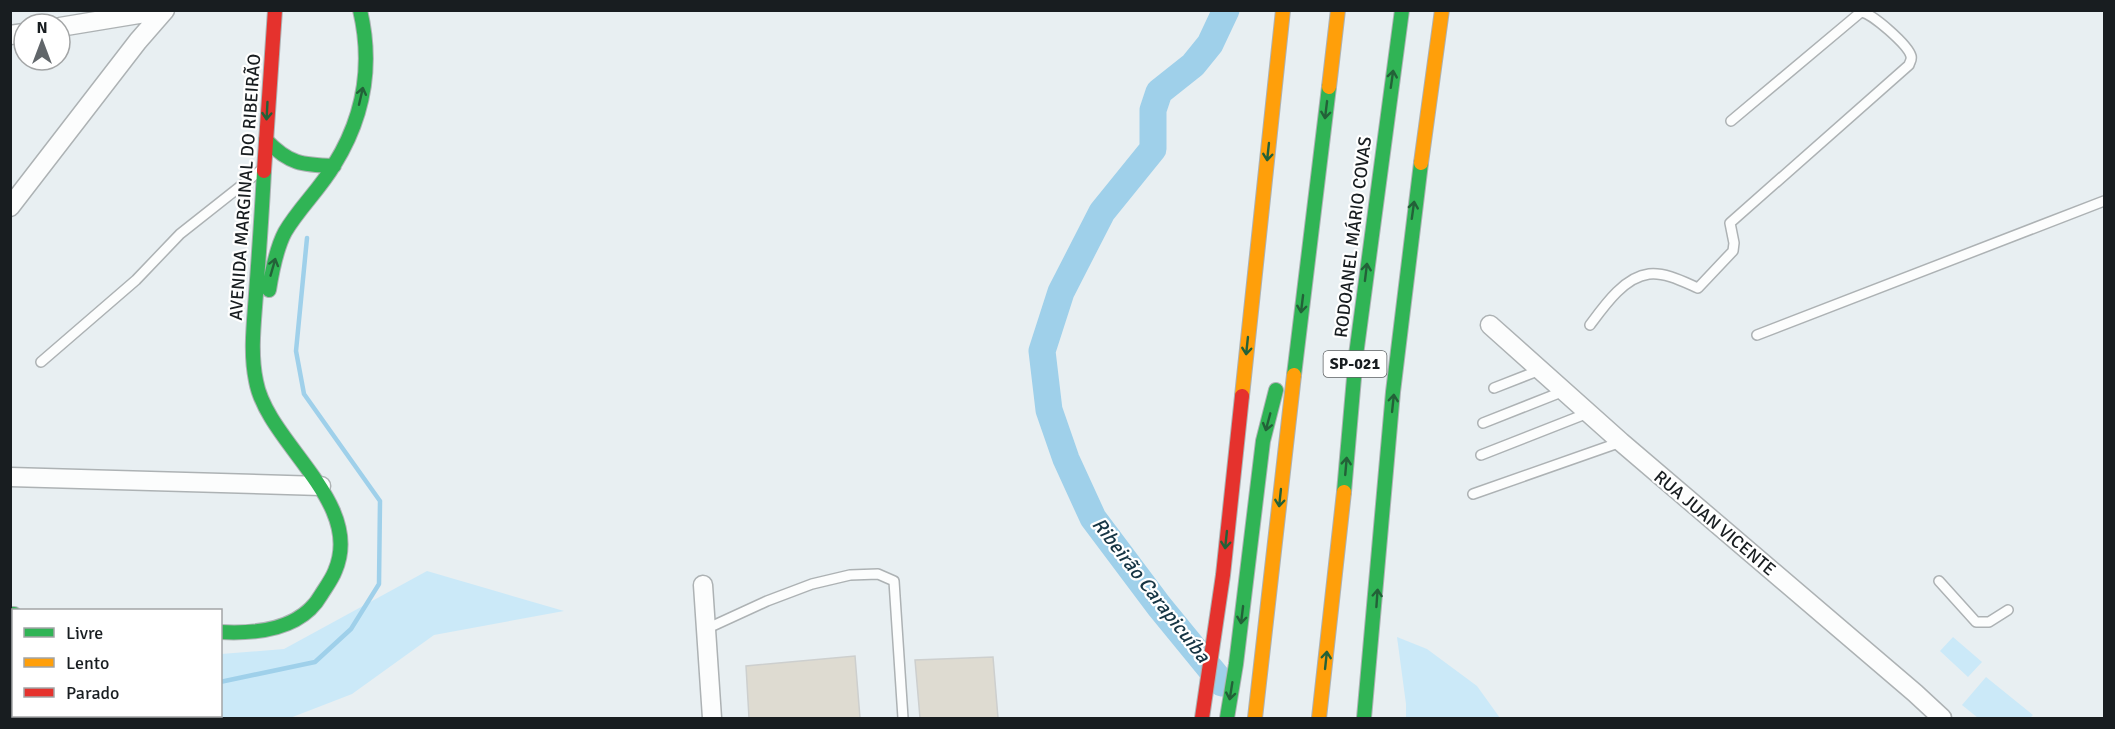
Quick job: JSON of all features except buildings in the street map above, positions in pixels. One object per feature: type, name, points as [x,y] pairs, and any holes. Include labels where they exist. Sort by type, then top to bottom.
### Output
[{"type":"main road","name":"AVENIDA MARGINAL DO RIBEIRÃO","points":[[222,632],[263,632],[291,624],[310,610],[329,586],[337,567],[341,538],[337,518],[321,486],[280,431],[259,395],[254,366],[254,328],[274,10]]},
{"type":"main road","name":"AVENIDA MARGINAL DO RIBEIRÃO","points":[[254,366],[272,269],[285,233],[334,166],[354,130],[366,78],[363,23],[360,10]]},
{"type":"main road","points":[[1202,718],[1224,563],[1283,10]]},
{"type":"main road","points":[[1255,718],[1338,10]]},
{"type":"main road","name":"RODOANEL MÁRIO COVAS","points":[[1320,718],[1340,540],[1356,354],[1402,10]]},
{"type":"main road","points":[[1364,718],[1373,648],[1388,447],[1410,232],[1442,10]]},
{"type":"main road","points":[[266,140],[278,153],[297,165],[334,166]]},
{"type":"main road","points":[[1227,718],[1236,664],[1263,441],[1277,386],[1297,348]]},
{"type":"street","points":[[72,25],[164,10]]},
{"type":"street","points":[[10,207],[164,10]]},
{"type":"street","name":"RUA JUAN VICENTE","points":[[1490,325],[1621,442],[1942,718]]},
{"type":"street","points":[[10,477],[321,486]]},
{"type":"street","points":[[703,585],[712,718]]},
{"type":"lane","points":[[1590,325],[1612,297],[1635,278],[1650,273],[1677,279],[1698,288],[1733,251],[1734,243],[1730,223],[1909,65],[1911,55],[1868,13],[1861,12],[1731,120]]},
{"type":"lane","points":[[41,362],[136,280],[180,234],[265,167]]},
{"type":"lane","points":[[1757,335],[2104,201]]},
{"type":"lane","points":[[1494,388],[1540,370]]},
{"type":"lane","points":[[1483,423],[1564,392]]},
{"type":"lane","points":[[1480,455],[1588,413]]},
{"type":"lane","points":[[1473,494],[1621,442]]},
{"type":"lane","points":[[706,628],[812,584],[850,575],[878,574],[894,581],[903,718]]},
{"type":"lane","points":[[1939,581],[1976,622],[1989,622],[2008,610]]},
{"type":"shaded area","points":[[427,571],[564,611],[434,635],[352,694],[290,718],[80,718],[222,717],[222,654],[284,649]]},
{"type":"shaded area","points":[[1397,637],[1427,649],[1477,686],[1500,718],[1406,718]]},
{"type":"shaded area","points":[[1953,637],[1982,662],[1968,677],[1940,651]]},
{"type":"shaded area","points":[[1986,677],[2033,715],[2030,718],[1978,718],[1962,705]]},
{"type":"waterway","name":"Ribeirão Carapicuíba","points":[[1222,683],[1159,606],[1093,518],[1066,459],[1049,410],[1042,351],[1061,292],[1102,212],[1153,149],[1153,110],[1159,92],[1193,65],[1210,44],[1226,10]]},
{"type":"waterway","points":[[222,682],[315,662],[351,629],[379,584],[380,501],[304,394],[296,351],[307,238]]},
{"type":"traffic: fast","points":[[269,290],[277,253],[285,232],[334,165],[353,128],[359,109],[365,71],[366,51],[360,10]]},
{"type":"traffic: fast","points":[[1344,492],[1356,355],[1402,10]]},
{"type":"traffic: fast","points":[[1294,375],[1329,87]]},
{"type":"traffic: fast","points":[[266,140],[289,159],[304,164],[334,166]]},
{"type":"traffic: fast","points":[[1364,718],[1393,392],[1421,163]]},
{"type":"traffic: fast","points":[[222,632],[263,630],[290,623],[302,616],[312,607],[332,577],[341,546],[337,521],[326,497],[277,427],[264,404],[256,381],[253,338],[264,171]]},
{"type":"traffic: fast","points":[[1227,718],[1236,664],[1263,441],[1276,390]]},
{"type":"traffic: slow","points":[[1242,396],[1283,10]]},
{"type":"traffic: slow","points":[[1329,87],[1338,10]]},
{"type":"traffic: slow","points":[[1421,163],[1442,10]]},
{"type":"traffic: slow","points":[[1255,718],[1294,375]]},
{"type":"traffic: slow","points":[[1319,718],[1344,492]]},
{"type":"traffic: jam","points":[[264,171],[275,10]]},
{"type":"traffic: jam","points":[[1202,718],[1223,575],[1242,396]]}]
